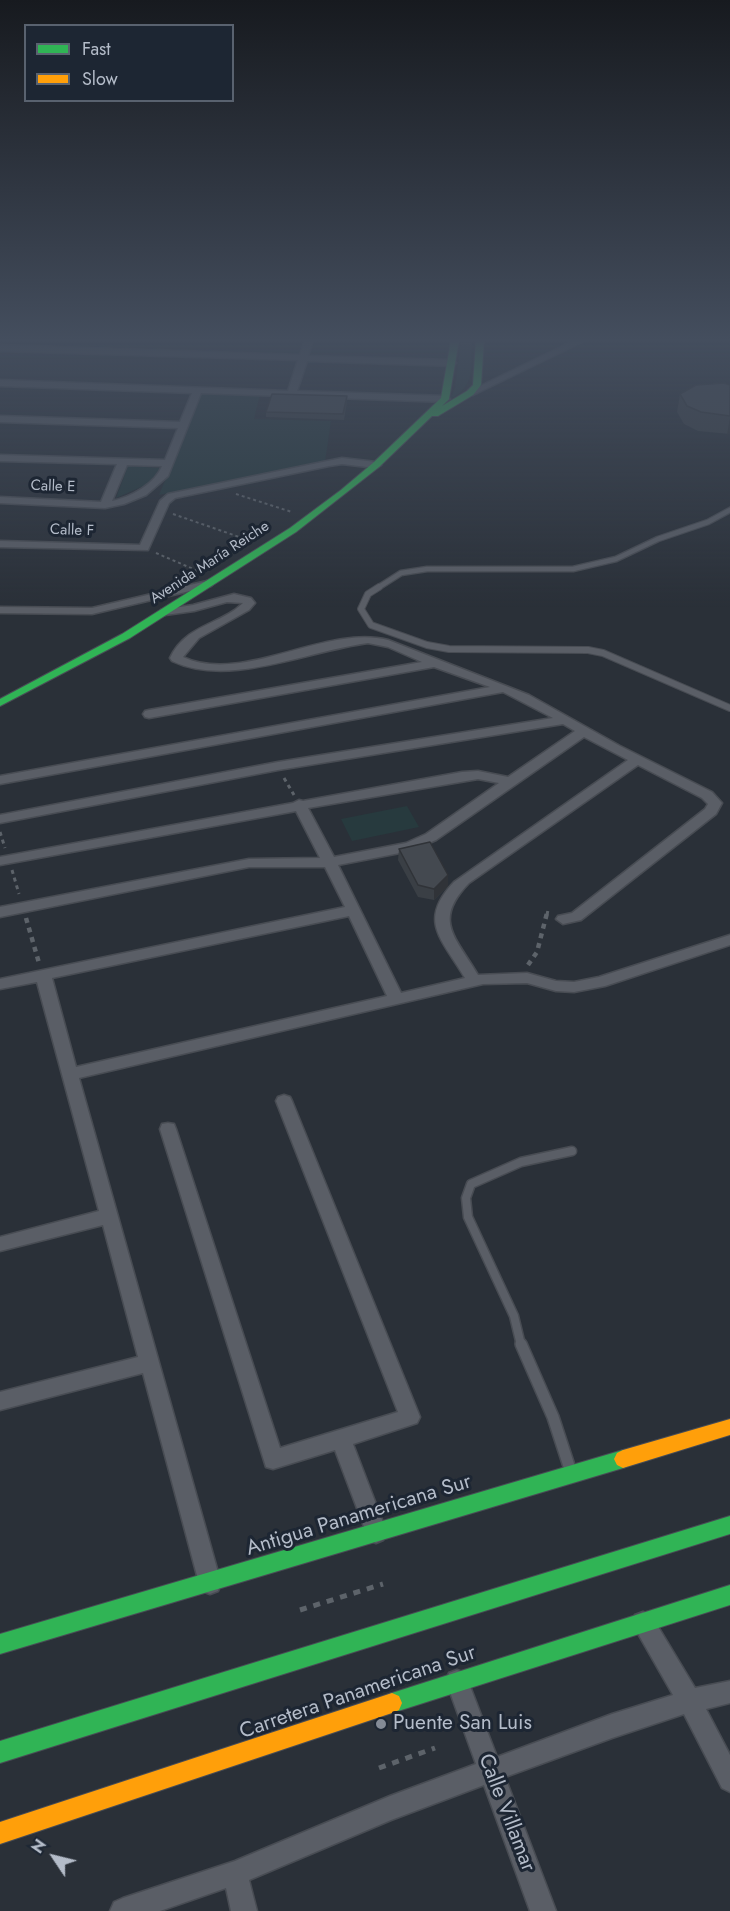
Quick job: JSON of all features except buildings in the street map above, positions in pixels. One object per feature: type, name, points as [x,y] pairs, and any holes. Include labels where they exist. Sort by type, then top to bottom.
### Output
[{"type":"main road","name":"Avenida María Reiche","points":[[0,703],[88,658],[293,530],[376,465],[414,429]]},
{"type":"main road","name":"Antigua Panamericana Sur","points":[[0,1644],[730,1427]]},
{"type":"main road","points":[[0,1752],[730,1525]]},
{"type":"main road","name":"Carretera Panamericana Sur","points":[[0,1833],[457,1681],[730,1595]]},
{"type":"street","name":"Calle E","points":[[0,500],[105,504],[120,502],[142,493],[163,476],[183,429]]},
{"type":"street","points":[[0,458],[168,463]]},
{"type":"street","points":[[144,548],[160,510],[165,501],[172,496],[342,461],[376,465]]},
{"type":"street","points":[[105,504],[123,462]]},
{"type":"street","name":"Calle F","points":[[0,543],[144,548]]},
{"type":"street","points":[[0,610],[92,611],[206,584]]},
{"type":"street","points":[[165,612],[194,608],[231,597],[247,600],[249,603],[188,641],[178,650],[176,658],[182,663],[194,666],[224,666],[286,657],[369,640],[382,643],[504,689],[707,795],[715,803],[711,811],[576,917],[563,919]]},
{"type":"street","points":[[149,714],[436,663]]},
{"type":"street","points":[[0,780],[504,689]]},
{"type":"street","points":[[0,819],[278,766],[564,720]]},
{"type":"street","points":[[0,912],[249,862],[330,862],[410,847],[431,837],[584,731]]},
{"type":"street","points":[[474,981],[441,924],[440,914],[444,903],[464,880],[638,760]]},
{"type":"street","points":[[0,861],[299,804],[462,776],[478,775],[511,782]]},
{"type":"street","points":[[299,804],[354,910],[396,999]]},
{"type":"street","points":[[0,984],[354,910]]},
{"type":"street","points":[[70,1074],[474,981],[519,978],[556,986],[574,987],[600,982],[730,940]]},
{"type":"street","points":[[43,975],[210,1583]]},
{"type":"street","points":[[168,1129],[273,1460],[410,1417],[284,1101]]},
{"type":"street","points":[[0,1244],[109,1216]]},
{"type":"street","points":[[0,1401],[150,1363]]},
{"type":"street","points":[[341,1438],[376,1533]]},
{"type":"street","points":[[643,1623],[690,1701],[730,1780]]},
{"type":"street","name":"Calle Villamar","points":[[457,1681],[543,1911]]},
{"type":"street","points":[[123,1911],[235,1873],[390,1808],[490,1770],[612,1726],[690,1701],[730,1692]]},
{"type":"street","points":[[235,1873],[244,1911]]},
{"type":"lane","points":[[730,510],[708,522],[658,539],[616,559],[595,566],[573,569],[437,569],[401,573],[368,594],[361,609],[371,625],[427,645],[449,649],[588,650],[603,653],[730,708]]},
{"type":"lane","points":[[572,1151],[521,1162],[498,1172],[471,1185],[466,1198],[468,1217],[514,1316],[524,1352],[554,1417],[572,1474]]},
{"type":"path","points":[[212,487],[295,513]]},
{"type":"path","points":[[160,510],[252,541]]},
{"type":"path","points":[[144,548],[203,573],[206,584]]},
{"type":"path","points":[[519,978],[537,952],[548,910]]},
{"type":"path","points":[[300,1610],[383,1584]]},
{"type":"path","points":[[379,1768],[435,1748]]},
{"type":"green space","points":[[186,429],[330,429],[325,462],[159,495]]},
{"type":"green space","points":[[128,466],[160,468],[150,483],[116,498]]},
{"type":"green space","points":[[407,806],[419,827],[352,841],[341,819]]},
{"type":"traffic: fast","points":[[0,703],[126,636],[293,530],[344,492],[413,429]]},
{"type":"traffic: fast","points":[[0,1644],[623,1459]]},
{"type":"traffic: fast","points":[[0,1752],[730,1525]]},
{"type":"traffic: fast","points":[[392,1703],[730,1595]]},
{"type":"traffic: slow","points":[[623,1459],[730,1427]]},
{"type":"traffic: slow","points":[[0,1833],[392,1703]]},
{"type":"place","name":"Puente San Luis","points":[[381,1724]]}]
